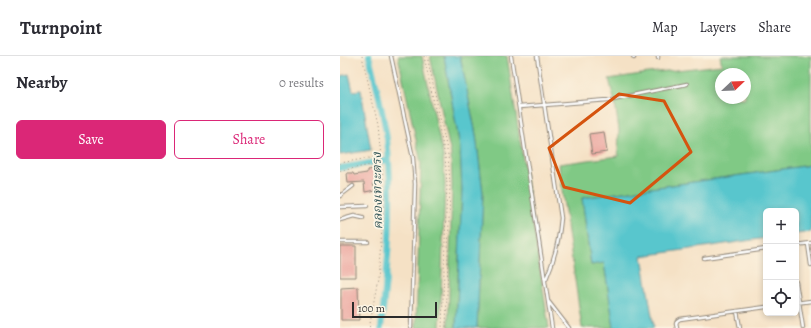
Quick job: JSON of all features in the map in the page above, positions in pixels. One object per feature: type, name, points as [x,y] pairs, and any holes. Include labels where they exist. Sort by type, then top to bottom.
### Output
[{"type":"lane","points":[[391,56],[413,158],[415,184],[411,328]]},
{"type":"lane","points":[[511,56],[546,280],[552,328]]},
{"type":"lane","points":[[536,56],[545,106],[561,218],[558,245],[546,280]]},
{"type":"lane","points":[[519,107],[608,100],[687,84]]},
{"type":"lane","points":[[340,196],[353,186]]},
{"type":"lane","points":[[340,207],[367,206]]},
{"type":"lane","points":[[340,220],[354,216],[363,218]]},
{"type":"lane","points":[[340,242],[368,242]]},
{"type":"lane","points":[[799,245],[809,243],[811,265]]},
{"type":"lane","points":[[704,258],[763,249]]},
{"type":"lane","points":[[548,300],[569,328]]},
{"type":"lane","points":[[799,303],[811,301]]},
{"type":"lane","points":[[677,328],[677,321],[680,319],[763,307]]},
{"type":"lane","points":[[737,311],[740,328]]},
{"type":"lane","points":[[799,311],[803,328]]},
{"type":"path","points":[[362,56],[378,125],[384,190],[378,280],[369,328]]},
{"type":"path","points":[[424,56],[445,156],[447,184],[442,328]]},
{"type":"path","points":[[427,56],[448,155],[450,184],[446,328]]},
{"type":"path","points":[[340,163],[381,156]]},
{"type":"path","points":[[340,170],[382,163]]},
{"type":"highlighted area","points":[[619,94],[664,101],[691,152],[630,203],[564,187],[549,148]]},
{"type":"green space","points":[[398,56],[422,56],[443,156],[445,184],[440,328],[416,328],[421,163]]},
{"type":"green space","points":[[430,56],[444,56],[460,147],[462,190],[456,328],[448,328],[452,185],[451,155]]},
{"type":"green space","points":[[460,56],[507,56],[549,328],[477,328],[483,193],[476,135]]},
{"type":"green space","points":[[720,56],[811,56],[811,165],[582,198],[591,265],[604,262],[614,328],[582,328],[559,164],[618,156],[619,130],[615,103],[609,79],[722,65]]},
{"type":"water","points":[[444,56],[460,56],[476,135],[483,193],[477,328],[456,328],[462,190],[460,147]]},
{"type":"water","points":[[349,74],[353,91],[361,90],[371,150],[340,155],[340,76]]},
{"type":"water","points":[[811,165],[811,232],[799,234],[799,208],[763,208],[763,238],[642,256],[654,328],[614,328],[604,263],[591,265],[582,198]]},
{"type":"building","points":[[604,132],[607,152],[592,154],[589,134]]},
{"type":"building","points":[[379,166],[380,181],[373,182],[375,190],[365,192],[364,182],[348,183],[347,173],[353,173],[354,175],[367,173],[367,170],[374,169],[374,167]]},
{"type":"building","points":[[340,246],[356,246],[356,277],[340,277]]},
{"type":"building","points":[[358,287],[359,320],[341,320],[341,288]]},
{"type":"waterway","name":"คลองเทวะตรง","points":[[369,56],[377,87],[387,139],[389,162],[389,234],[381,328]]},
{"type":"waterway","points":[[340,168],[388,160]]}]
